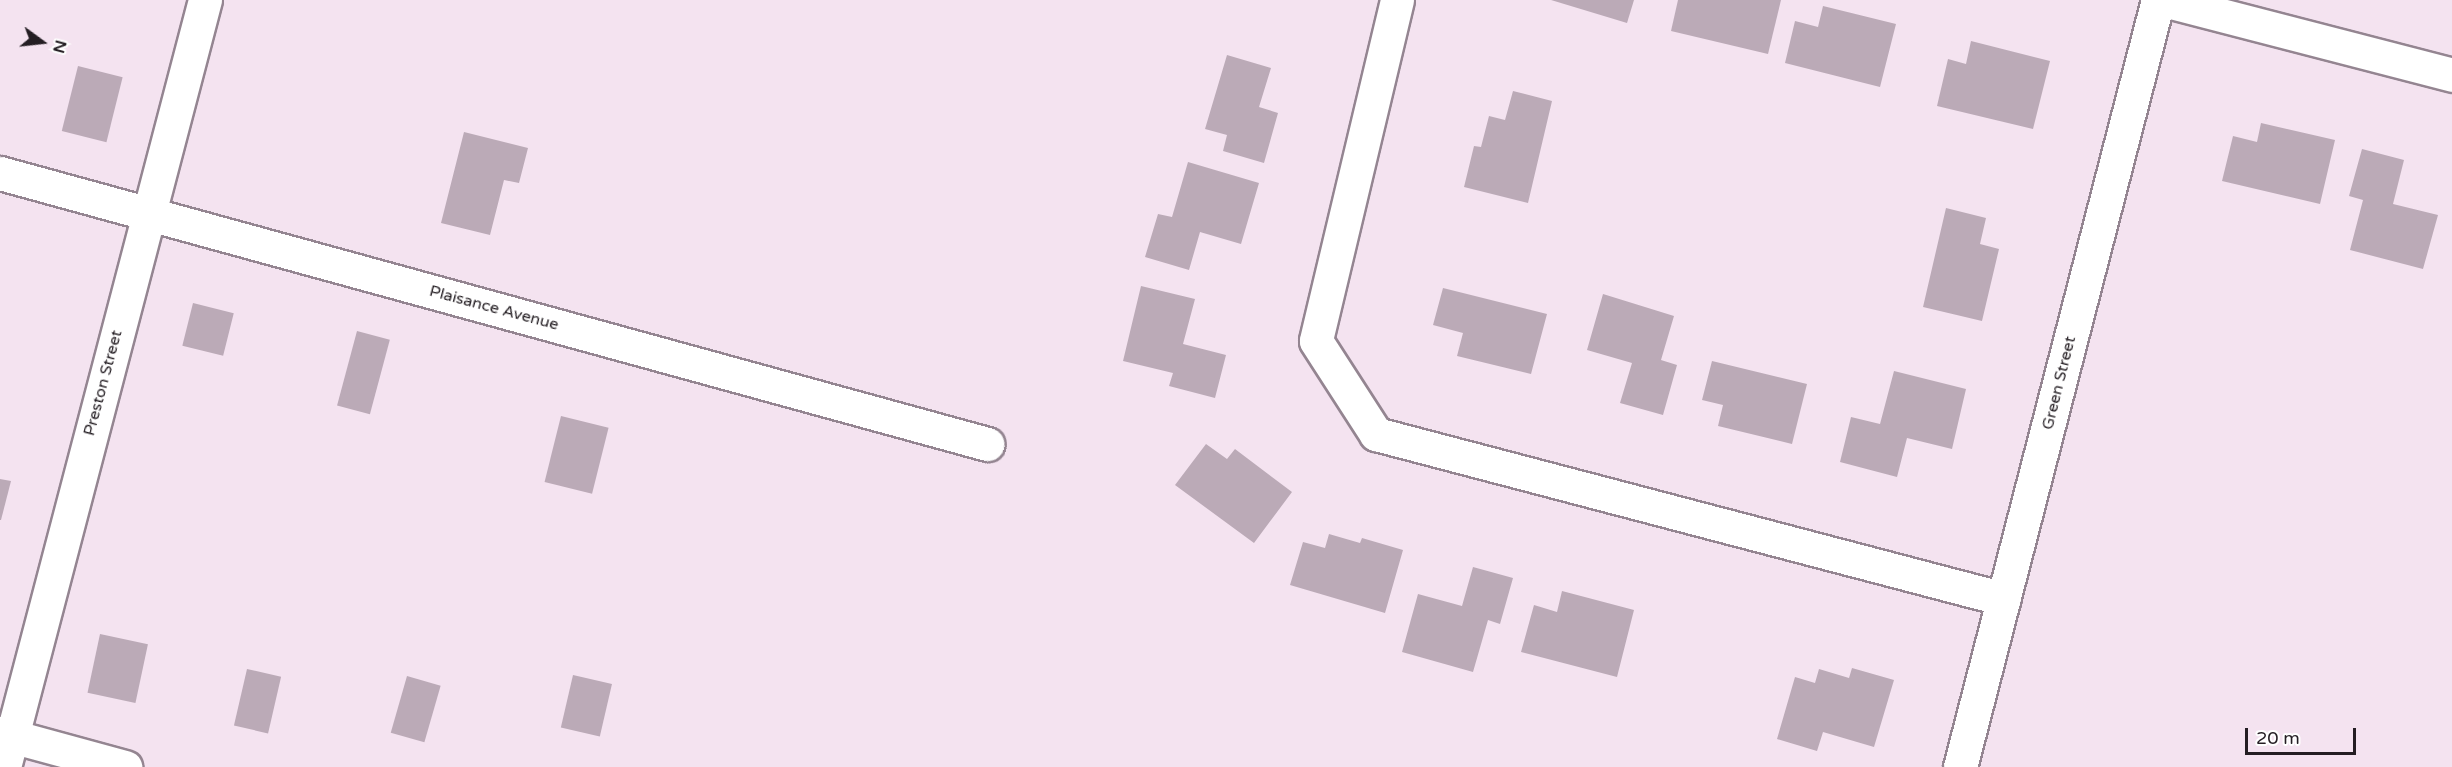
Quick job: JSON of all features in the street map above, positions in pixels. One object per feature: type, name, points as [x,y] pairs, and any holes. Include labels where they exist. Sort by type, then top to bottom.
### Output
[{"type":"street","name":"Preston Street","points":[[4,767],[6,734],[205,0]]},
{"type":"street","points":[[1397,0],[1316,341],[1376,434],[2004,598]]},
{"type":"street","name":"Green Street","points":[[1960,767],[2158,0]]},
{"type":"street","points":[[2163,0],[2452,75]]},
{"type":"street","name":"Plaisance Avenue","points":[[0,173],[987,444]]},
{"type":"street","points":[[6,734],[125,767]]},
{"type":"building","points":[[1551,0],[1634,0],[1627,23]]},
{"type":"building","points":[[1678,0],[1781,0],[1768,54],[1671,31]]},
{"type":"building","points":[[1823,6],[1896,24],[1880,87],[1785,63],[1795,21],[1818,27]]},
{"type":"building","points":[[1971,41],[2050,61],[2033,129],[1937,106],[1948,59],[1966,64]]},
{"type":"building","points":[[1227,55],[1271,68],[1259,107],[1278,113],[1264,163],[1223,151],[1227,135],[1205,129]]},
{"type":"building","points":[[78,66],[123,77],[106,142],[62,131]]},
{"type":"building","points":[[1513,91],[1552,101],[1528,203],[1464,187],[1474,146],[1481,147],[1489,116],[1505,120]]},
{"type":"building","points":[[2261,123],[2335,140],[2320,204],[2222,181],[2233,136],[2257,142]]},
{"type":"building","points":[[464,132],[528,148],[519,183],[504,180],[490,235],[441,223]]},
{"type":"building","points":[[2362,149],[2404,160],[2393,204],[2438,215],[2423,269],[2350,250],[2363,200],[2349,196]]},
{"type":"building","points":[[1188,162],[1259,183],[1241,244],[1200,232],[1189,270],[1145,257],[1158,214],[1172,217]]},
{"type":"building","points":[[1946,208],[1986,218],[1980,244],[1999,249],[1982,321],[1923,307]]},
{"type":"building","points":[[1141,286],[1195,299],[1183,344],[1226,355],[1215,398],[1169,386],[1173,373],[1123,361]]},
{"type":"building","points":[[1443,288],[1547,314],[1531,374],[1457,356],[1463,333],[1433,325]]},
{"type":"building","points":[[1603,294],[1674,316],[1661,360],[1677,365],[1663,415],[1620,403],[1632,363],[1587,350]]},
{"type":"building","points":[[193,303],[234,313],[223,356],[182,346]]},
{"type":"building","points":[[357,331],[390,340],[370,414],[337,405]]},
{"type":"building","points":[[1712,361],[1807,384],[1792,444],[1718,426],[1723,405],[1702,400]]},
{"type":"building","points":[[1894,371],[1966,389],[1952,449],[1907,438],[1897,477],[1840,462],[1851,417],[1880,424]]},
{"type":"building","points":[[561,416],[609,428],[592,494],[545,482]]},
{"type":"building","points":[[1206,444],[1227,459],[1235,449],[1292,492],[1254,543],[1175,485]]},
{"type":"building","points":[[0,479],[11,481],[1,520],[0,520]]},
{"type":"building","points":[[1329,534],[1360,543],[1362,538],[1403,550],[1385,613],[1290,585],[1303,542],[1325,548]]},
{"type":"building","points":[[1473,567],[1513,578],[1500,624],[1488,620],[1473,672],[1402,652],[1418,594],[1462,606]]},
{"type":"building","points":[[1562,591],[1634,610],[1617,677],[1521,652],[1534,605],[1557,612]]},
{"type":"building","points":[[100,634],[148,644],[135,703],[88,693]]},
{"type":"building","points":[[1852,668],[1894,680],[1874,747],[1823,732],[1817,751],[1777,739],[1795,677],[1815,683],[1819,669],[1849,678]]},
{"type":"building","points":[[247,669],[281,677],[268,733],[234,726]]},
{"type":"building","points":[[573,675],[612,684],[600,737],[561,728]]},
{"type":"building","points":[[407,676],[441,686],[424,742],[391,733]]}]
